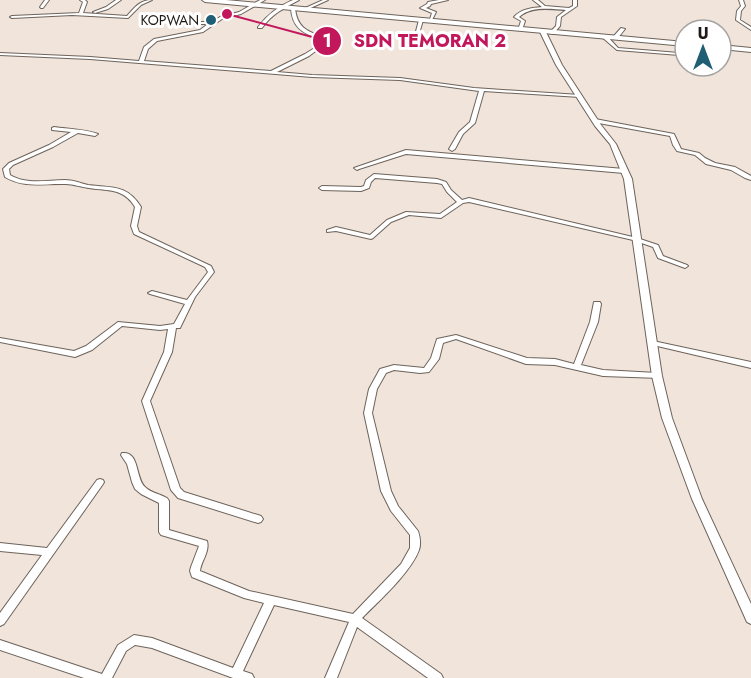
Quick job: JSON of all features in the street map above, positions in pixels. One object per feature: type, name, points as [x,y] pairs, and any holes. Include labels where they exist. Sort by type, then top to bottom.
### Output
[{"type":"main road","points":[[205,0],[673,43]]},
{"type":"main road","points":[[733,48],[751,50]]},
{"type":"street","points":[[42,7],[47,0]]},
{"type":"street","points":[[81,14],[85,8],[85,2],[82,0]]},
{"type":"street","points":[[91,14],[119,0]]},
{"type":"street","points":[[12,17],[81,14],[129,16],[139,5],[150,0]]},
{"type":"street","points":[[141,63],[146,48],[156,40],[201,31],[221,18],[240,13],[263,0]]},
{"type":"street","points":[[260,27],[280,7],[297,0]]},
{"type":"street","points":[[305,9],[326,0]]},
{"type":"street","points":[[430,21],[434,12],[422,8],[429,3],[446,0]]},
{"type":"street","points":[[535,0],[546,8]]},
{"type":"street","points":[[520,29],[523,21],[516,17],[519,14],[527,10],[546,8],[567,9],[574,7],[575,0]]},
{"type":"street","points":[[741,0],[743,6],[738,15],[739,21],[751,29]]},
{"type":"street","points":[[271,73],[307,55],[323,44],[321,38],[300,29],[293,8]]},
{"type":"street","points":[[567,9],[558,19],[558,26],[547,32],[559,65],[595,121],[613,144],[624,171],[630,189],[635,239],[643,274],[657,376],[667,418],[697,499],[751,618]]},
{"type":"street","points":[[741,9],[751,9]]},
{"type":"street","points":[[417,34],[421,20]]},
{"type":"street","points":[[169,23],[212,23]]},
{"type":"street","points":[[615,38],[623,29]]},
{"type":"street","points":[[605,37],[617,49],[673,54]]},
{"type":"street","points":[[0,54],[271,73],[400,79],[482,90],[580,96]]},
{"type":"street","points":[[452,149],[461,133],[472,123],[482,90]]},
{"type":"street","points":[[595,121],[672,135],[674,136],[672,141],[680,152],[697,154],[703,161],[737,170],[743,176],[751,178]]},
{"type":"street","points":[[54,129],[95,134]]},
{"type":"street","points":[[0,340],[75,354],[89,348],[121,324],[172,328],[182,321],[189,303],[211,272],[211,268],[136,233],[134,226],[138,207],[132,197],[122,191],[68,182],[43,184],[10,179],[6,169],[11,164],[63,141],[76,131]]},
{"type":"street","points":[[357,168],[406,152],[624,171]]},
{"type":"street","points":[[0,163],[11,164]]},
{"type":"street","points":[[322,188],[362,189],[367,187],[368,181],[374,176],[437,181],[444,183],[448,191],[461,202]]},
{"type":"street","points":[[329,231],[336,229],[370,237],[388,222],[408,213],[441,216],[461,202],[476,201],[635,239],[657,246],[660,257],[685,266]]},
{"type":"street","points":[[152,293],[189,303]]},
{"type":"street","points":[[578,367],[594,322],[597,304]]},
{"type":"street","points":[[172,328],[168,352],[146,401],[176,490],[182,495],[258,519]]},
{"type":"street","points":[[331,678],[355,619],[404,567],[415,548],[416,539],[390,501],[370,426],[368,413],[370,398],[383,371],[400,366],[426,370],[435,358],[440,341],[456,337],[526,361],[555,362],[603,373],[657,376]]},
{"type":"street","points":[[653,343],[751,365]]},
{"type":"street","points":[[125,455],[133,462],[136,480],[141,489],[164,501],[164,532],[204,544],[194,572],[248,594],[355,619],[437,678]]},
{"type":"street","points":[[0,621],[100,482]]},
{"type":"street","points":[[0,547],[48,552]]},
{"type":"street","points":[[236,674],[271,600]]},
{"type":"street","points":[[106,678],[122,648],[134,640],[152,643],[248,678]]},
{"type":"street","points":[[0,645],[99,678]]},
{"type":"place","name":"SDN TEMORAN 2","points":[[227,14]]},
{"type":"place","name":"KOPWAN","points":[[211,20]]}]
